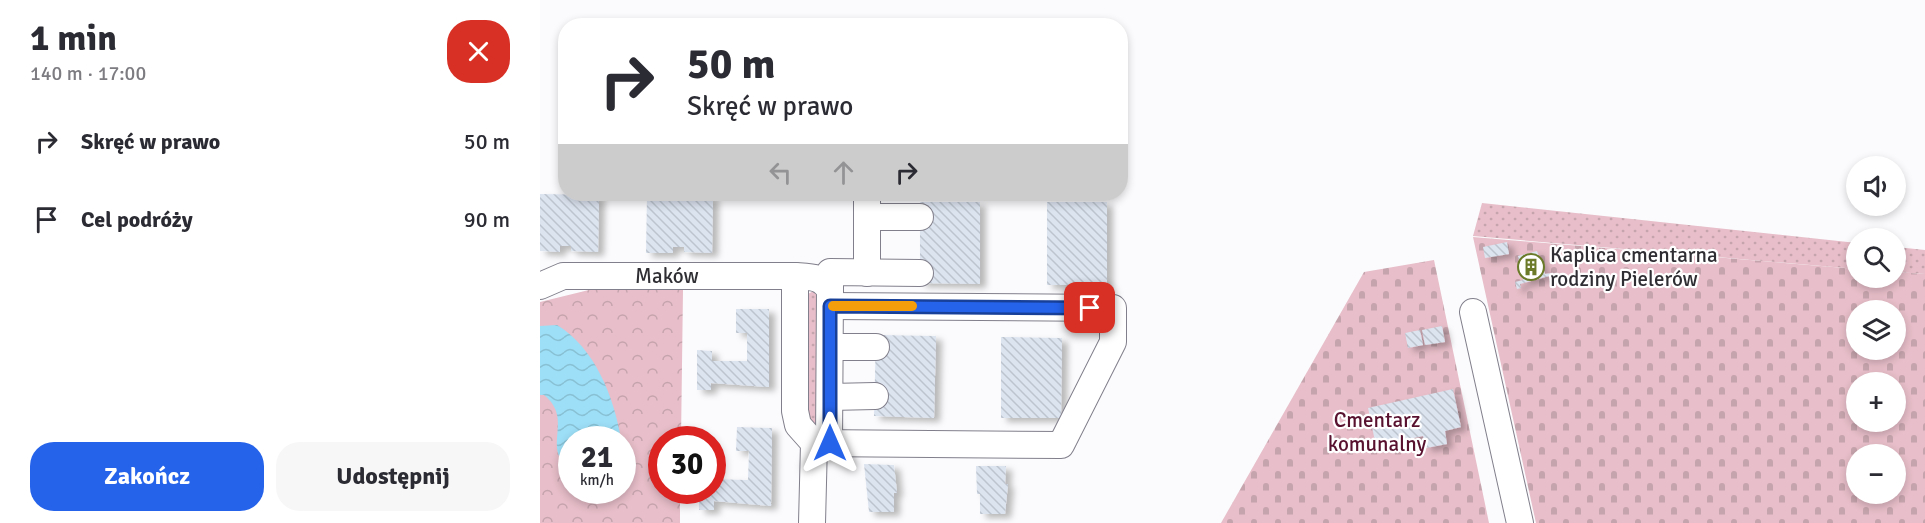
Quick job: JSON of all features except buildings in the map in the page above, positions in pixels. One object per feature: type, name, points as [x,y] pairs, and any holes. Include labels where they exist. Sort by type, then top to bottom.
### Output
[{"type":"street","points":[[867,273],[867,205],[920,217]]},
{"type":"street","points":[[812,523],[830,397],[830,272],[920,273]]},
{"type":"street","name":"Maków","points":[[540,286],[563,276],[795,276],[815,277],[824,281],[830,298]]},
{"type":"street","points":[[795,276],[795,411],[798,425],[822,443],[1060,445],[1113,342],[1113,308],[830,298]]},
{"type":"street","points":[[1473,312],[1520,523]]},
{"type":"street","points":[[830,347],[876,347]]},
{"type":"street","points":[[830,397],[875,396]]},
{"type":"green space","points":[[1482,203],[1846,242],[1846,268],[1473,236]]},
{"type":"green space","points":[[1473,237],[1846,268],[1846,288],[1906,288],[1906,273],[1925,274],[1925,523],[1536,523]]},
{"type":"green space","points":[[1906,248],[1925,250],[1925,274],[1906,273]]},
{"type":"green space","name":"Cmentarz komunalny","points":[[1434,260],[1489,523],[1221,523],[1364,272]]},
{"type":"green space","points":[[601,287],[683,290],[681,426],[648,426],[648,504],[680,504],[680,523],[540,523],[540,302]]},
{"type":"green space","points":[[815,290],[819,291],[818,428],[814,427],[806,414],[808,294]]},
{"type":"water","points":[[557,325],[582,347],[601,375],[619,426],[558,426],[558,453],[557,414],[553,404],[544,395],[540,395],[540,326]]},
{"type":"slow traffic","points":[[833,306],[912,306]]},
{"type":"place","name":"Kaplica cmentarna rodziny Pielerów","points":[[1531,267]]},
{"type":"route","points":[[830,443],[830,306],[1090,308]]}]
